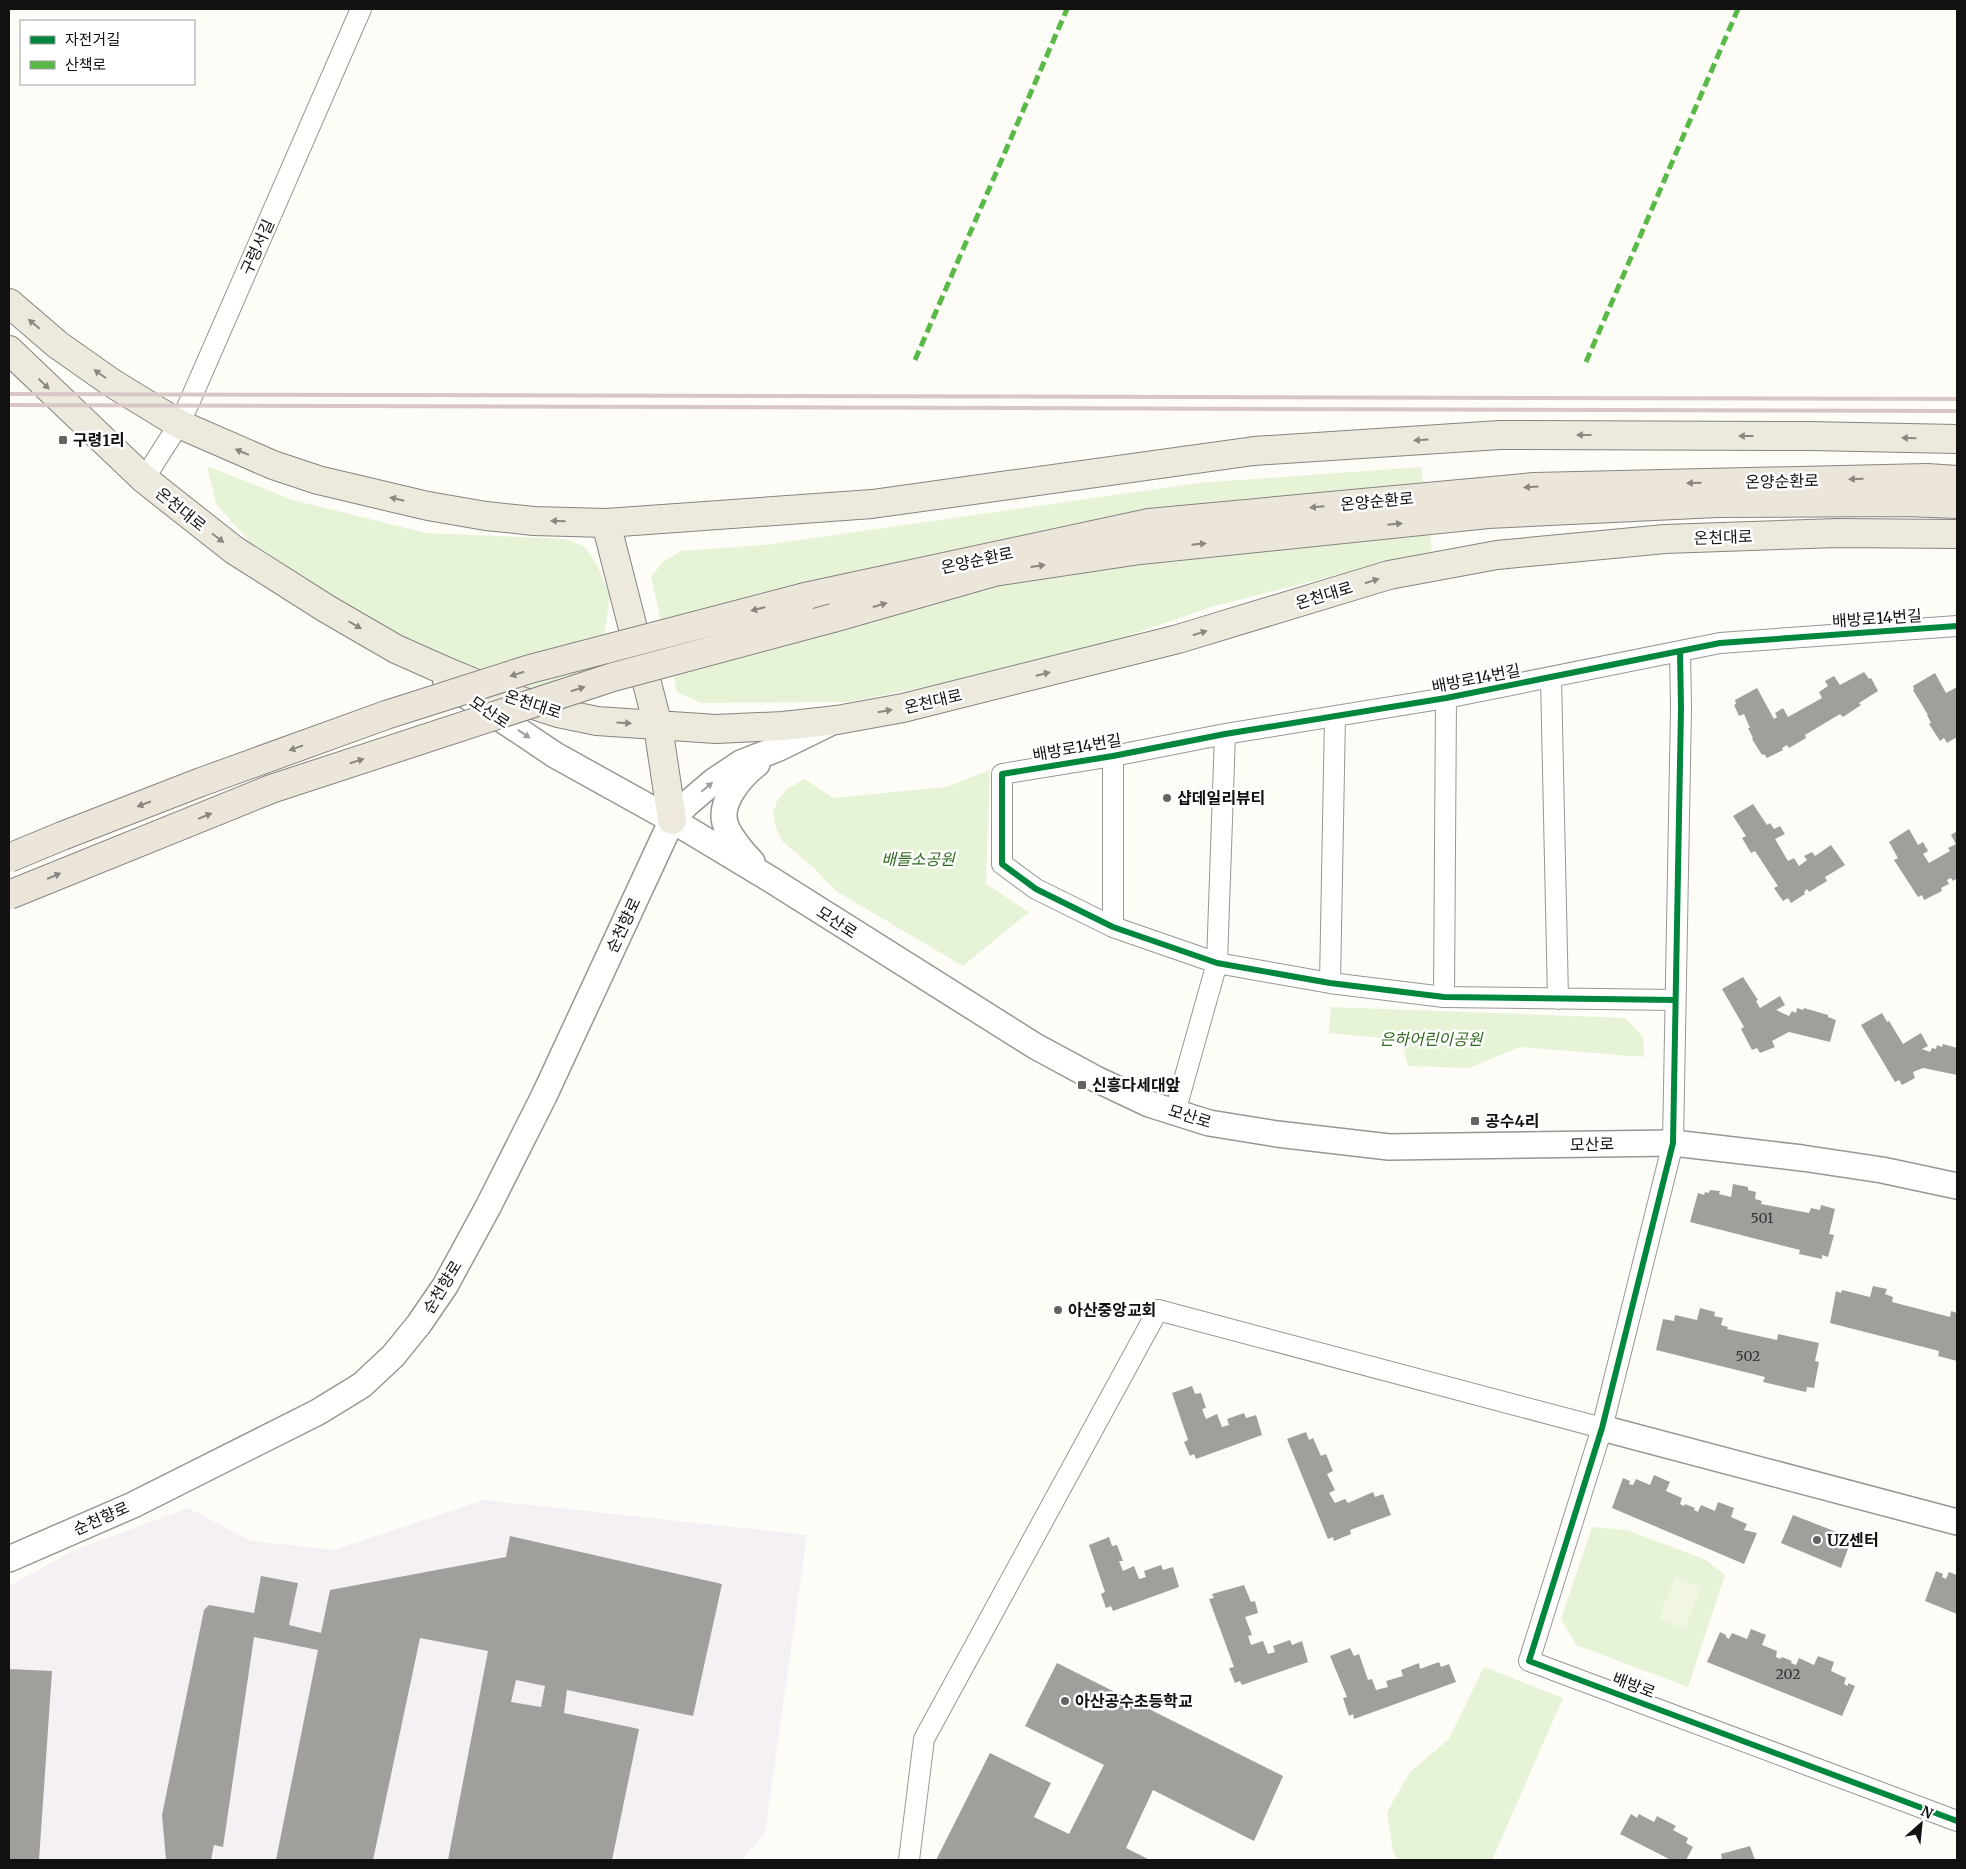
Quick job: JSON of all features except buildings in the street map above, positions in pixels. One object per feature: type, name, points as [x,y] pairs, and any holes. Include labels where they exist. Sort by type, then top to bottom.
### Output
[{"type":"highway","name":"온양순환로","points":[[9,858],[192,786],[386,715],[530,669],[805,597],[1149,523],[1534,487],[1927,478],[1957,480]]},
{"type":"highway","name":"온양순환로","points":[[9,895],[280,786],[613,677],[833,618],[994,572],[1140,550],[1488,514],[1717,503],[1906,502],[1957,504]]},
{"type":"main road","points":[[9,303],[58,345],[112,383],[179,424],[282,468],[318,480],[428,506],[486,516],[534,521],[606,523],[872,504],[1254,451],[1500,435],[1809,436],[1957,439]]},
{"type":"main road","name":"온천대로","points":[[9,350],[144,479],[234,550],[396,649],[506,696],[558,713],[597,721],[716,729],[782,726],[837,720],[903,708],[1178,639],[1389,576],[1497,555],[1665,539],[1838,533],[1957,534]]},
{"type":"main road","points":[[606,523],[658,726],[672,820]]},
{"type":"street","name":"구령서길","points":[[144,479],[179,424],[361,9]]},
{"type":"street","name":"배방로14번길","points":[[1113,927],[1036,889],[1002,864],[1002,774],[1113,756],[1226,734],[1446,698],[1720,643],[1957,626]]},
{"type":"street","name":"모산로","points":[[396,649],[555,755],[672,820],[770,879],[1035,1046],[1096,1079],[1150,1104],[1219,1125],[1276,1134],[1389,1147],[1674,1143],[1811,1159],[1882,1170],[1957,1186]]},
{"type":"street","points":[[1602,1428],[1674,1143],[1675,1000],[1682,708],[1680,650]]},
{"type":"street","points":[[1551,678],[1558,999]]},
{"type":"street","points":[[1444,997],[1446,698]]},
{"type":"street","points":[[1330,983],[1334,716]]},
{"type":"street","points":[[770,879],[742,852],[724,823],[725,804],[735,787],[753,767],[779,748],[837,720]]},
{"type":"street","points":[[1175,1112],[1217,963],[1226,734]]},
{"type":"street","name":"순천향로","points":[[9,1559],[133,1505],[318,1412],[362,1385],[393,1356],[420,1324],[445,1286],[488,1207],[544,1096],[672,820],[687,804],[714,781],[741,763],[779,748]]},
{"type":"street","points":[[1113,756],[1113,927],[1217,963],[1330,983],[1444,997],[1675,1000]]},
{"type":"street","points":[[909,1860],[924,1739],[1158,1310],[1957,1522]]},
{"type":"street","name":"배방로","points":[[1602,1428],[1529,1661],[1957,1822]]},
{"type":"shaded area","points":[[484,1500],[807,1535],[765,1833],[742,1860],[9,1860],[9,1586],[72,1551],[188,1508],[251,1541],[334,1550]]},
{"type":"green space","points":[[207,466],[293,500],[426,533],[567,539],[585,547],[597,565],[610,596],[598,678],[559,699],[409,641],[280,568],[249,541],[216,504]]},
{"type":"green space","points":[[1421,467],[1432,551],[1211,607],[1108,643],[970,678],[848,702],[701,703],[677,692],[651,577],[663,562],[681,551],[764,545],[1199,483]]},
{"type":"green space","name":"배들소공원","points":[[990,770],[986,884],[1029,912],[963,966],[836,891],[813,867],[782,841],[776,828],[773,814],[777,801],[787,789],[805,779],[833,798],[946,787]]},
{"type":"green space","name":"은하어린이공원","points":[[1331,1007],[1625,1018],[1643,1037],[1644,1057],[1520,1047],[1469,1068],[1408,1066],[1401,1040],[1329,1033]]},
{"type":"green space","points":[[1592,1527],[1627,1530],[1706,1560],[1725,1575],[1688,1687],[1576,1645],[1561,1619]]},
{"type":"green space","points":[[1675,1577],[1701,1587],[1685,1629],[1659,1619]]},
{"type":"green space","points":[[1484,1667],[1563,1698],[1492,1860],[1398,1860],[1393,1851],[1387,1812],[1410,1772],[1449,1739]]},
{"type":"railway","points":[[9,394],[1957,399]]},
{"type":"railway","points":[[9,405],[1957,411]]},
{"type":"marked path","points":[[915,360],[1067,9]]},
{"type":"marked path","points":[[1586,362],[1738,9]]},
{"type":"cycle path","points":[[1675,1000],[1444,997],[1330,983],[1217,963],[1113,927],[1036,889],[1002,864],[1002,774],[1113,756],[1225,734],[1446,698],[1720,643],[1957,626]]},
{"type":"cycle path","points":[[1680,651],[1681,708],[1673,1143],[1602,1428],[1529,1661],[1957,1821]]},
{"type":"place","name":"구령1리","points":[[63,440]]},
{"type":"place","name":"샵데일리뷰티","points":[[1167,798]]},
{"type":"place","name":"신흥다세대앞","points":[[1082,1085]]},
{"type":"place","name":"공수4리","points":[[1475,1121]]},
{"type":"place","name":"아산중앙교회","points":[[1058,1310]]},
{"type":"place","name":"UZ센터","points":[[1817,1540]]},
{"type":"place","name":"아산공수초등학교","points":[[1065,1701]]}]
